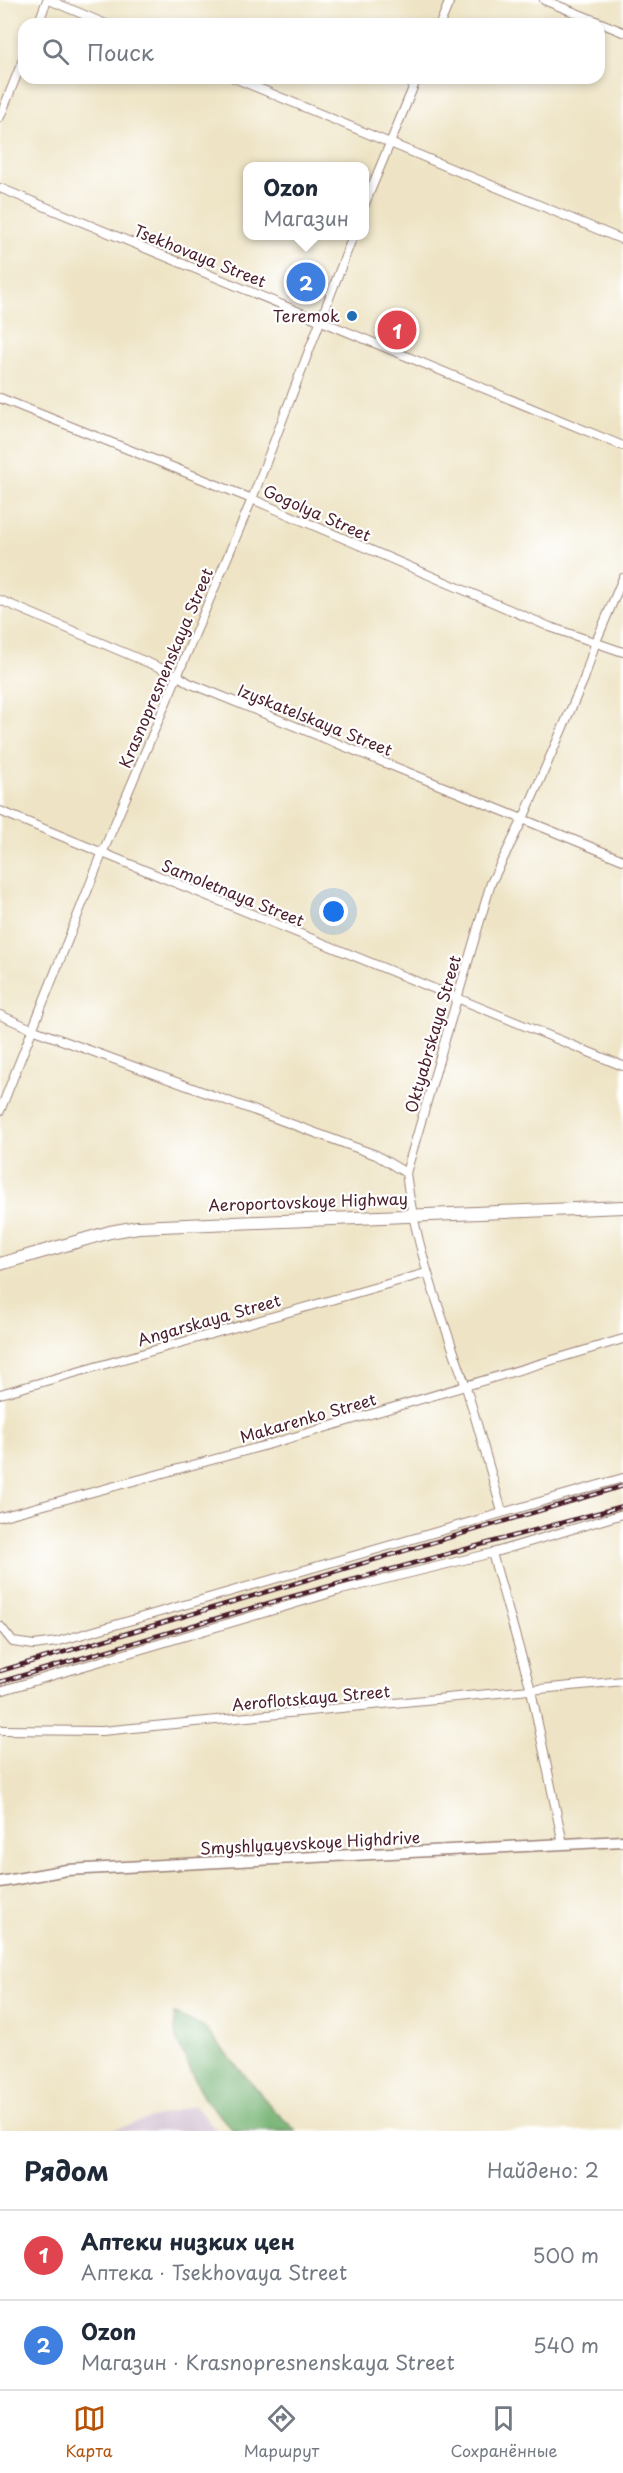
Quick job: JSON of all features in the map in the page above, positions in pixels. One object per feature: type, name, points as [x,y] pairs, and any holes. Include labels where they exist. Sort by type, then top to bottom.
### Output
[{"type":"main road","name":"Aeroportovskoye Highway","points":[[0,1264],[110,1232],[138,1227],[623,1207]]},
{"type":"street","points":[[40,18],[48,0],[92,18]]},
{"type":"street","points":[[442,18],[450,0]]},
{"type":"street","points":[[544,0],[588,18]]},
{"type":"street","points":[[605,25],[623,32]]},
{"type":"street","points":[[0,117],[18,72]]},
{"type":"street","points":[[248,84],[623,240]]},
{"type":"street","points":[[369,194],[414,84]]},
{"type":"street","name":"Tsekhovaya Street","points":[[0,188],[623,446]]},
{"type":"street","name":"Krasnopresnenskaya Street","points":[[0,1111],[102,854],[252,499],[319,319],[351,240]]},
{"type":"street","name":"Gogolya Street","points":[[0,398],[252,499],[447,584],[595,644],[623,652]]},
{"type":"street","name":"Oktyabrskaya Street","points":[[502,1512],[465,1386],[426,1273],[411,1215],[406,1173],[491,884],[523,819],[584,679],[595,644],[623,578]]},
{"type":"street","name":"Izyskatelskaya Street","points":[[0,600],[177,675],[189,683],[623,860]]},
{"type":"street","name":"Samoletnaya Street","points":[[0,811],[623,1066]]},
{"type":"street","points":[[0,1015],[34,1030],[376,1155],[406,1173]]},
{"type":"street","name":"Angarskaya Street","points":[[0,1394],[426,1273]]},
{"type":"street","name":"Makarenko Street","points":[[0,1517],[267,1445],[623,1339]]},
{"type":"street","points":[[0,1628],[13,1642],[34,1645],[56,1642],[623,1478]]},
{"type":"street","points":[[0,1691],[337,1591],[492,1553],[623,1514]]},
{"type":"street","points":[[492,1553],[531,1690],[563,1844]]},
{"type":"street","name":"Aeroflotskaya Street","points":[[0,1730],[102,1731],[623,1681]]},
{"type":"street","name":"Smyshlyayevskoye Highdrive","points":[[0,1882],[67,1870],[623,1841]]},
{"type":"shaded area","points":[[194,2105],[217,2131],[109,2131]]},
{"type":"green space","points":[[174,2014],[203,2026],[273,2109],[296,2131],[234,2131],[204,2098],[176,2039]]},
{"type":"railway","points":[[0,1671],[623,1486]]},
{"type":"railway","points":[[0,1682],[279,1600],[623,1506]]},
{"type":"place","name":"Ozon","points":[[306,282]]},
{"type":"place","name":"Teremok","points":[[352,316]]},
{"type":"place","name":"Аптеки низких цен","points":[[397,330]]}]
